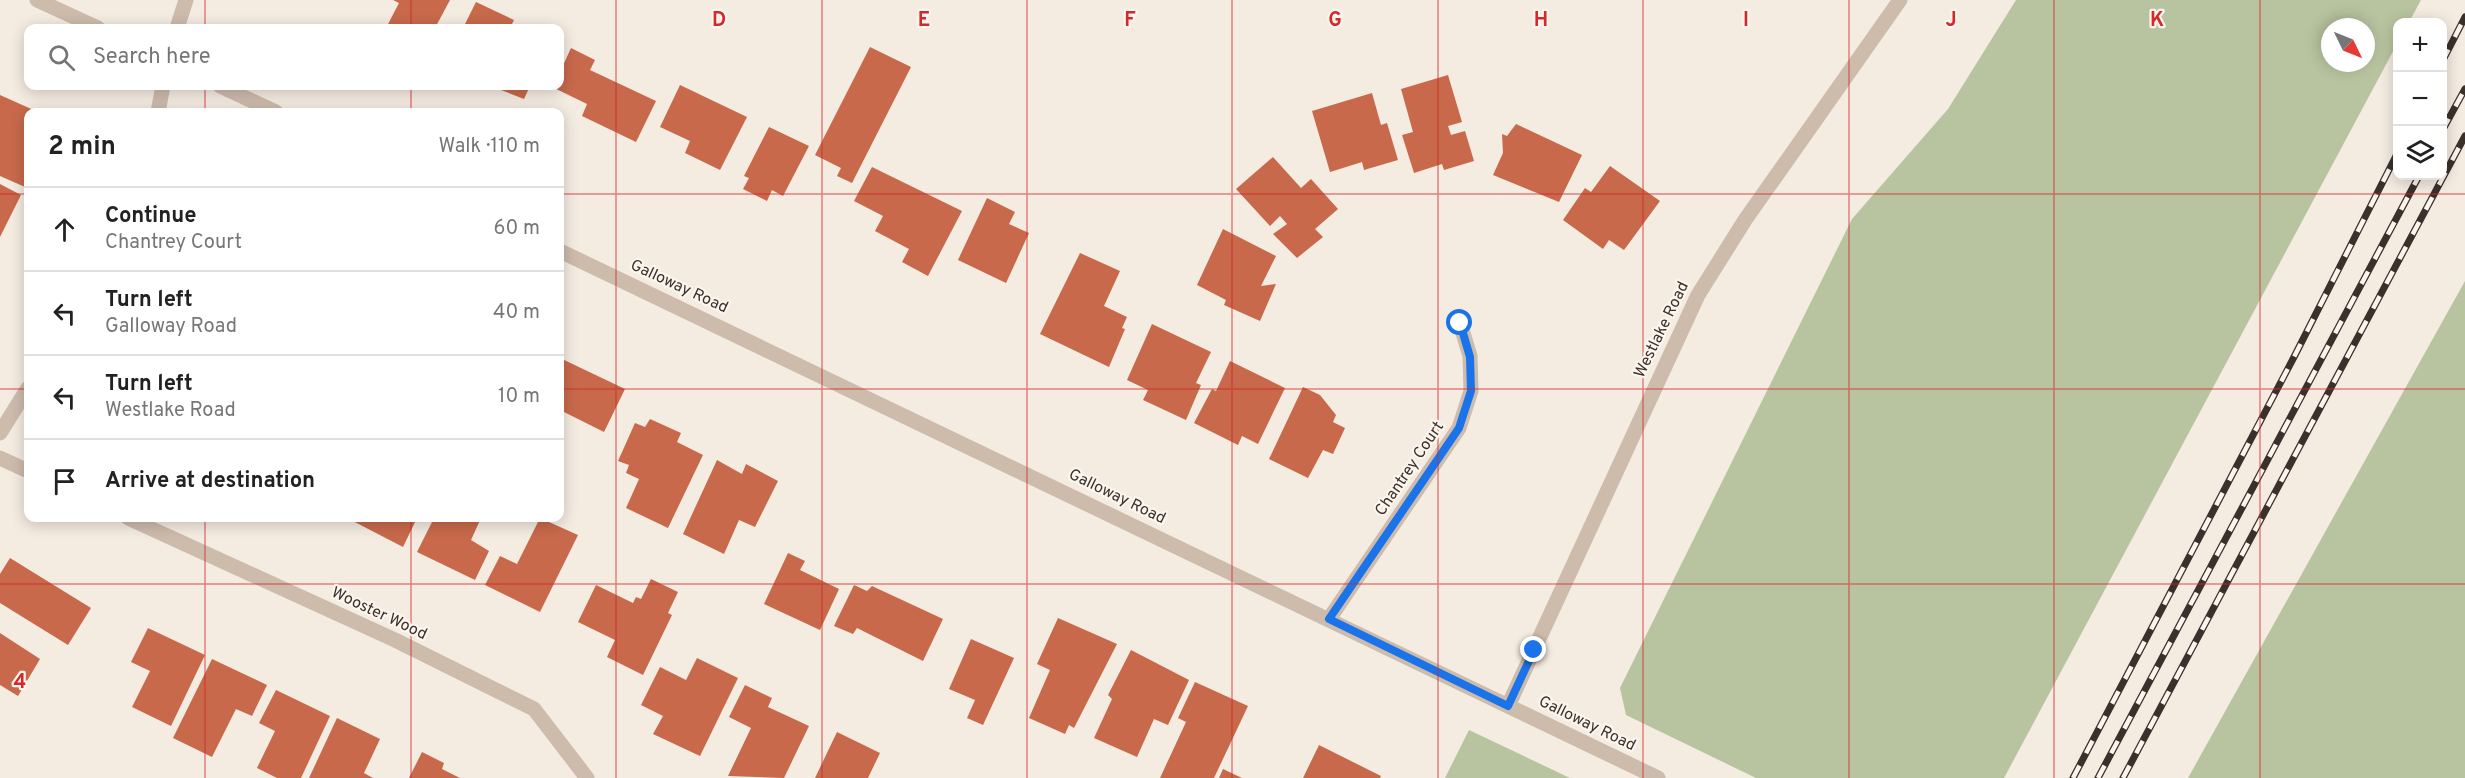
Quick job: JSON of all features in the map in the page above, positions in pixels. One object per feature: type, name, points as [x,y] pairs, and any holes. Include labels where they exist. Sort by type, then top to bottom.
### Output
[{"type":"street","points":[[37,0],[89,24]]},
{"type":"street","points":[[178,24],[186,0]]},
{"type":"street","name":"Westlake Road","points":[[1508,706],[1698,295],[1745,220],[1900,0]]},
{"type":"street","points":[[159,108],[162,90]]},
{"type":"street","points":[[228,90],[267,108]]},
{"type":"street","name":"Galloway Road","points":[[564,252],[1658,778]]},
{"type":"street","name":"Chantrey Court","points":[[1329,619],[1459,428],[1471,391],[1470,357],[1460,323]]},
{"type":"street","points":[[0,433],[24,394]]},
{"type":"street","points":[[0,458],[24,469]]},
{"type":"street","name":"Wooster Wood","points":[[137,522],[395,640],[534,709],[587,778]]},
{"type":"green space","points":[[2016,0],[2421,0],[2411,18],[2393,18],[2393,51],[2004,778],[1756,778],[1626,715],[1620,688],[1852,219],[1948,109]]},
{"type":"green space","points":[[2465,281],[2465,778],[2188,778]]},
{"type":"green space","points":[[1469,730],[1570,778],[1445,778]]},
{"type":"building","points":[[393,0],[450,0],[437,24],[388,24],[399,3]]},
{"type":"building","points":[[476,2],[514,20],[512,24],[465,24]]},
{"type":"building","points":[[870,47],[911,67],[852,183],[837,176],[841,168],[815,155]]},
{"type":"building","points":[[571,48],[595,60],[590,70],[656,101],[636,142],[582,116],[587,104],[558,90],[564,90],[564,63]]},
{"type":"building","points":[[1448,75],[1462,122],[1448,126],[1451,135],[1465,131],[1474,161],[1444,170],[1442,164],[1414,173],[1402,135],[1413,132],[1401,89]]},
{"type":"building","points":[[680,85],[747,117],[720,170],[685,153],[690,141],[660,127]]},
{"type":"building","points":[[501,90],[528,90],[524,99]]},
{"type":"building","points":[[1372,93],[1381,125],[1387,123],[1398,160],[1364,170],[1362,162],[1330,172],[1312,111]]},
{"type":"building","points":[[0,95],[29,108],[24,108],[24,187],[0,176]]},
{"type":"building","points":[[1516,124],[1582,155],[1559,202],[1493,175],[1503,153],[1502,134],[1507,136]]},
{"type":"building","points":[[769,127],[809,146],[783,196],[772,190],[767,201],[743,189],[749,178],[744,176]]},
{"type":"building","points":[[1273,157],[1301,188],[1311,179],[1338,209],[1315,229],[1323,237],[1297,258],[1273,234],[1287,224],[1280,216],[1270,226],[1236,189]]},
{"type":"building","points":[[1610,166],[1660,201],[1624,250],[1609,240],[1603,249],[1563,220],[1585,188],[1591,192]]},
{"type":"building","points":[[872,167],[962,211],[928,276],[902,262],[909,249],[875,231],[883,216],[854,201]]},
{"type":"building","points":[[0,184],[21,195],[0,237]]},
{"type":"building","points":[[987,198],[1015,212],[1009,224],[1029,233],[1006,283],[958,260]]},
{"type":"building","points":[[1223,229],[1276,256],[1261,286],[1276,284],[1260,321],[1224,305],[1226,300],[1197,285]]},
{"type":"building","points":[[1080,253],[1120,271],[1104,306],[1127,317],[1122,328],[1125,329],[1109,367],[1040,334]]},
{"type":"building","points":[[1152,324],[1211,352],[1196,383],[1201,385],[1186,420],[1143,400],[1148,390],[1127,380]]},
{"type":"building","points":[[564,360],[625,389],[604,432],[564,412]]},
{"type":"building","points":[[1230,361],[1285,388],[1258,444],[1242,436],[1238,445],[1194,423],[1212,389],[1216,391]]},
{"type":"building","points":[[1303,387],[1320,395],[1336,415],[1333,422],[1345,428],[1333,454],[1323,450],[1308,478],[1269,459]]},
{"type":"building","points":[[650,419],[681,433],[677,442],[703,455],[668,528],[626,508],[639,479],[626,473],[629,465],[618,461],[635,423],[645,427]]},
{"type":"building","points":[[717,460],[742,474],[746,464],[778,481],[755,527],[739,520],[724,554],[683,534]]},
{"type":"building","points":[[355,522],[415,522],[403,547]]},
{"type":"building","points":[[432,522],[479,522],[471,540],[489,551],[475,580],[417,552]]},
{"type":"building","points":[[538,522],[549,522],[578,535],[540,612],[485,585],[500,556],[517,564]]},
{"type":"building","points":[[788,553],[805,561],[800,570],[839,589],[820,630],[764,604]]},
{"type":"building","points":[[10,558],[91,608],[68,645],[0,603],[0,574]]},
{"type":"building","points":[[651,579],[678,592],[668,613],[672,615],[643,675],[607,657],[615,640],[578,622],[596,585],[633,603],[636,597],[641,599]]},
{"type":"building","points":[[854,585],[867,591],[872,586],[943,619],[923,661],[857,628],[853,634],[834,626]]},
{"type":"building","points":[[1058,618],[1117,644],[1074,728],[1069,725],[1065,734],[1029,718],[1050,670],[1037,664]]},
{"type":"building","points":[[148,628],[205,655],[171,726],[132,707],[150,671],[131,662]]},
{"type":"building","points":[[0,633],[40,659],[18,696],[0,685]]},
{"type":"building","points":[[971,639],[1014,658],[983,725],[967,718],[975,700],[949,689]]},
{"type":"building","points":[[1131,650],[1189,680],[1168,725],[1154,719],[1137,757],[1094,738],[1112,699],[1108,695]]},
{"type":"building","points":[[697,658],[738,678],[700,756],[653,734],[663,716],[641,705],[660,667],[686,680]]},
{"type":"building","points":[[212,659],[267,685],[252,716],[236,709],[212,757],[173,738]]},
{"type":"building","points":[[1195,682],[1248,706],[1214,778],[1160,778],[1186,722],[1178,718]]},
{"type":"building","points":[[745,685],[772,698],[768,707],[809,726],[784,778],[728,776],[751,728],[729,717]]},
{"type":"building","points":[[276,690],[330,716],[301,778],[277,778],[257,768],[275,731],[259,723]]},
{"type":"building","points":[[337,718],[380,739],[364,773],[373,778],[309,778]]},
{"type":"building","points":[[837,732],[880,753],[868,778],[815,778]]},
{"type":"building","points":[[1319,745],[1381,776],[1380,778],[1303,778]]},
{"type":"building","points":[[422,752],[444,763],[442,769],[460,778],[409,778]]},
{"type":"building","points":[[1223,769],[1242,778],[1219,778]]},
{"type":"railway","points":[[2447,52],[2465,17]]},
{"type":"railway","points":[[2445,126],[2465,89]]},
{"type":"railway","points":[[2123,778],[2465,136]]},
{"type":"railway","points":[[2073,778],[2294,357],[2393,162]]},
{"type":"railway","points":[[2098,778],[2417,180]]},
{"type":"route","points":[[1460,323],[1470,357],[1471,391],[1459,428],[1329,619],[1508,706],[1534,650]]}]
